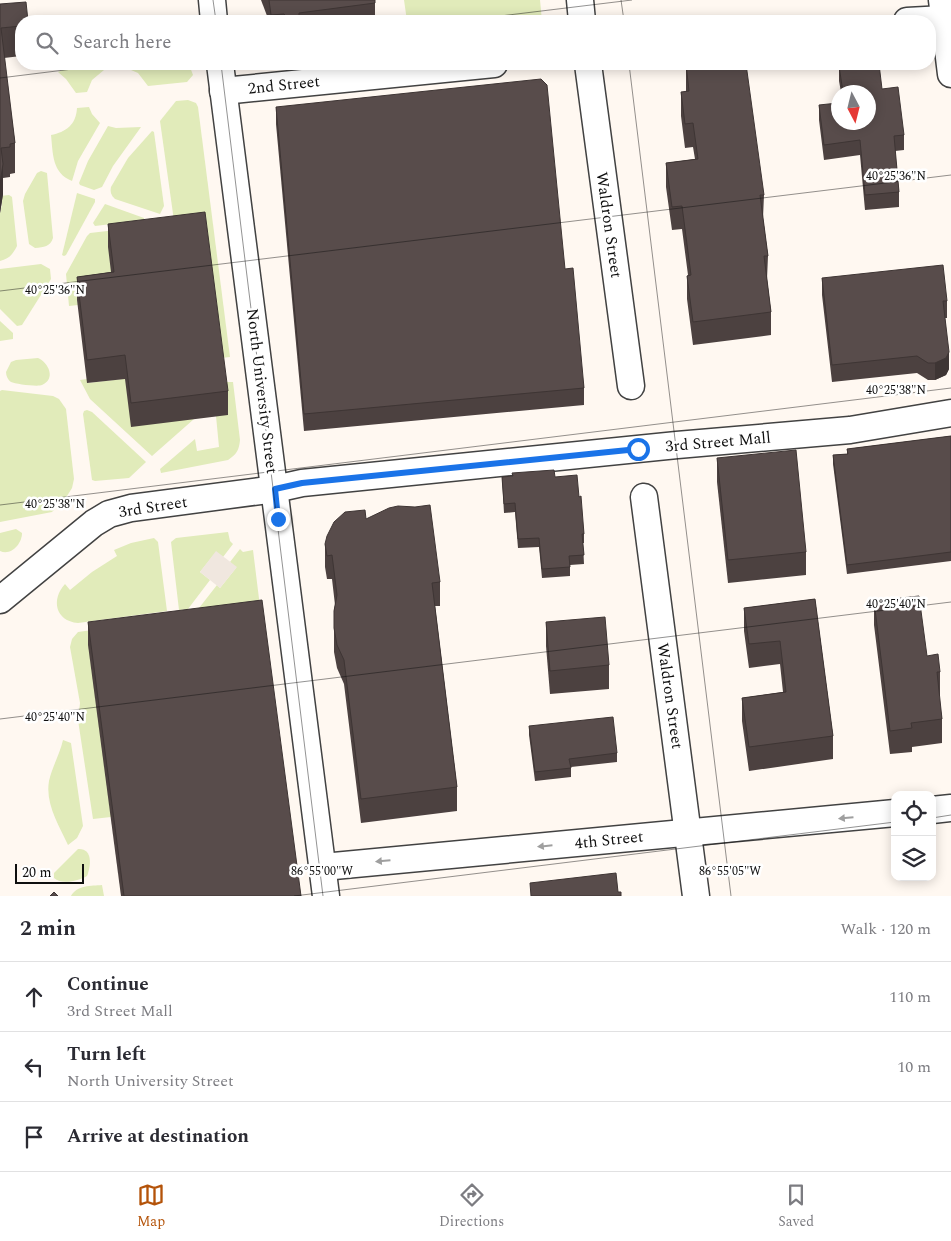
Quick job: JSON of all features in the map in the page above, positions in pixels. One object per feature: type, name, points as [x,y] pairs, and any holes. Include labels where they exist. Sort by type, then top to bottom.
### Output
[{"type":"street","points":[[212,0],[213,15]]},
{"type":"street","points":[[580,0],[581,15]]},
{"type":"street","points":[[927,15],[943,10],[951,74]]},
{"type":"street","name":"North University Street","points":[[221,70],[326,896]]},
{"type":"street","name":"2nd Street","points":[[224,91],[434,70]]},
{"type":"street","name":"Waldron Street","points":[[589,70],[631,386]]},
{"type":"street","name":"3rd Street Mall","points":[[275,489],[302,483],[676,445],[850,430],[951,413]]},
{"type":"street","name":"3rd Street","points":[[0,600],[94,523],[109,514],[131,508],[275,489]]},
{"type":"street","name":"Waldron Street","points":[[644,497],[696,896]]},
{"type":"street","points":[[936,810],[951,808]]},
{"type":"street","name":"4th Street","points":[[323,867],[891,813]]},
{"type":"green space","points":[[404,0],[540,0],[541,15],[406,15]]},
{"type":"green space","points":[[62,70],[104,70],[92,80],[87,92],[76,93],[66,79],[58,72]]},
{"type":"green space","points":[[131,70],[191,70],[193,75],[187,82],[148,86],[138,73]]},
{"type":"green space","points":[[188,100],[196,103],[198,107],[230,357],[221,358],[175,228],[160,121],[176,101]]},
{"type":"green space","points":[[89,107],[100,123],[78,161],[72,181],[65,178],[57,168],[53,156],[51,135],[66,130],[69,127],[75,119],[77,108]]},
{"type":"green space","points":[[108,126],[116,128],[141,127],[113,166],[102,187],[94,190],[79,183],[88,161]]},
{"type":"green space","points":[[152,131],[154,132],[164,206],[160,214],[115,199],[111,192],[111,187],[128,158]]},
{"type":"green space","points":[[41,171],[47,173],[53,238],[48,245],[35,248],[29,244],[23,201],[37,173]]},
{"type":"green space","points":[[77,193],[95,199],[95,202],[64,256],[62,255]]},
{"type":"green space","points":[[9,195],[12,197],[17,246],[10,256],[0,261],[0,213],[2,204],[0,196]]},
{"type":"green space","points":[[105,204],[144,218],[144,220],[95,226],[93,223]]},
{"type":"green space","points":[[116,230],[115,306],[77,300],[78,305],[69,306],[66,274],[87,236],[90,233]]},
{"type":"green space","points":[[41,264],[50,269],[51,279],[22,325],[17,326],[0,309],[0,269]]},
{"type":"green space","points":[[0,321],[13,333],[13,339],[0,341]]},
{"type":"green space","points":[[38,358],[48,367],[50,375],[49,379],[42,385],[13,383],[8,379],[6,372],[11,362]]},
{"type":"green space","points":[[121,370],[194,419],[152,456],[90,399],[80,380],[87,379],[88,383],[122,379]]},
{"type":"green space","points":[[224,382],[233,382],[240,440],[237,452],[228,460],[161,473],[160,469],[195,439],[197,451],[219,447],[216,416]]},
{"type":"green space","points":[[0,391],[53,396],[59,399],[66,409],[74,479],[72,488],[67,496],[52,512],[0,522]]},
{"type":"green space","points":[[87,410],[92,412],[146,462],[129,478],[92,480],[83,414]]},
{"type":"green space","points":[[16,529],[22,533],[18,545],[8,552],[0,551],[0,533]]},
{"type":"green space","points":[[228,532],[230,541],[233,544],[223,557],[216,552],[200,572],[210,580],[188,609],[179,610],[171,542],[176,538]]},
{"type":"green space","points":[[154,538],[158,542],[167,611],[78,623],[64,618],[60,614],[57,602],[58,596],[65,584],[70,590],[92,572],[117,556],[114,550],[131,543]]},
{"type":"green space","points":[[240,549],[243,552],[253,550],[262,623],[192,617],[217,585],[220,588],[236,568],[230,562]]},
{"type":"green space","points":[[142,623],[111,817],[93,819],[78,720],[80,703],[70,647],[72,639],[78,632]]},
{"type":"green space","points":[[63,740],[71,743],[83,826],[77,838],[68,845],[51,806],[48,790],[50,776]]},
{"type":"green space","points":[[78,849],[86,851],[90,858],[87,876],[70,881],[61,881],[54,878],[54,873]]},
{"type":"green space","points":[[102,885],[104,896],[71,896],[81,888]]},
{"type":"shaded area","points":[[216,551],[237,567],[220,588],[200,572]]},
{"type":"building","points":[[269,0],[375,0],[375,3],[299,13],[299,15],[271,15]]},
{"type":"building","points":[[26,2],[27,15],[15,15],[15,27],[1,28],[15,143],[10,144],[10,147],[1,148],[3,164],[0,183],[0,4]]},
{"type":"building","points":[[687,70],[747,70],[764,195],[760,195],[768,256],[764,256],[771,312],[693,322],[687,276],[691,275],[682,206],[672,207],[666,163],[698,159],[693,123],[685,124],[681,92],[689,91]]},
{"type":"building","points":[[840,70],[880,70],[882,89],[898,87],[904,135],[894,136],[899,192],[865,195],[860,140],[824,145],[819,105],[831,104],[831,130],[876,130],[876,85],[842,85]]},
{"type":"building","points":[[541,79],[547,85],[565,269],[573,268],[584,388],[304,414],[276,107]]},
{"type":"building","points":[[205,212],[228,391],[131,403],[125,355],[87,360],[77,277],[114,272],[108,224]]},
{"type":"building","points":[[943,265],[947,301],[943,301],[949,352],[946,358],[935,363],[928,363],[917,356],[832,365],[822,278]]},
{"type":"building","points":[[951,436],[951,552],[847,565],[833,455],[848,454],[847,449]]},
{"type":"building","points":[[796,450],[806,552],[728,560],[717,458]]},
{"type":"building","points":[[554,470],[555,477],[577,475],[579,497],[581,496],[584,555],[569,556],[570,567],[542,569],[539,538],[518,539],[515,503],[504,504],[502,477],[513,476],[512,473]]},
{"type":"building","points":[[430,505],[440,582],[432,583],[457,787],[361,799],[344,660],[337,645],[334,628],[334,611],[337,595],[332,555],[327,556],[325,544],[334,522],[345,512],[365,510],[366,519],[389,508],[398,506],[415,507]]},
{"type":"building","points":[[919,596],[927,656],[938,654],[940,672],[937,672],[942,719],[911,723],[912,728],[890,731],[874,601]]},
{"type":"building","points":[[815,599],[833,736],[749,747],[742,698],[786,692],[780,641],[749,644],[744,608]]},
{"type":"building","points":[[262,600],[301,896],[124,896],[88,622]]},
{"type":"building","points":[[605,617],[609,665],[550,671],[546,622]]},
{"type":"building","points":[[613,717],[617,753],[569,759],[571,768],[535,772],[529,726]]},
{"type":"building","points":[[616,873],[618,892],[621,892],[621,896],[531,896],[530,883]]},
{"type":"building","points":[[54,892],[58,896],[50,896]]},
{"type":"route","points":[[278,519],[275,489],[302,483],[638,449]]}]
